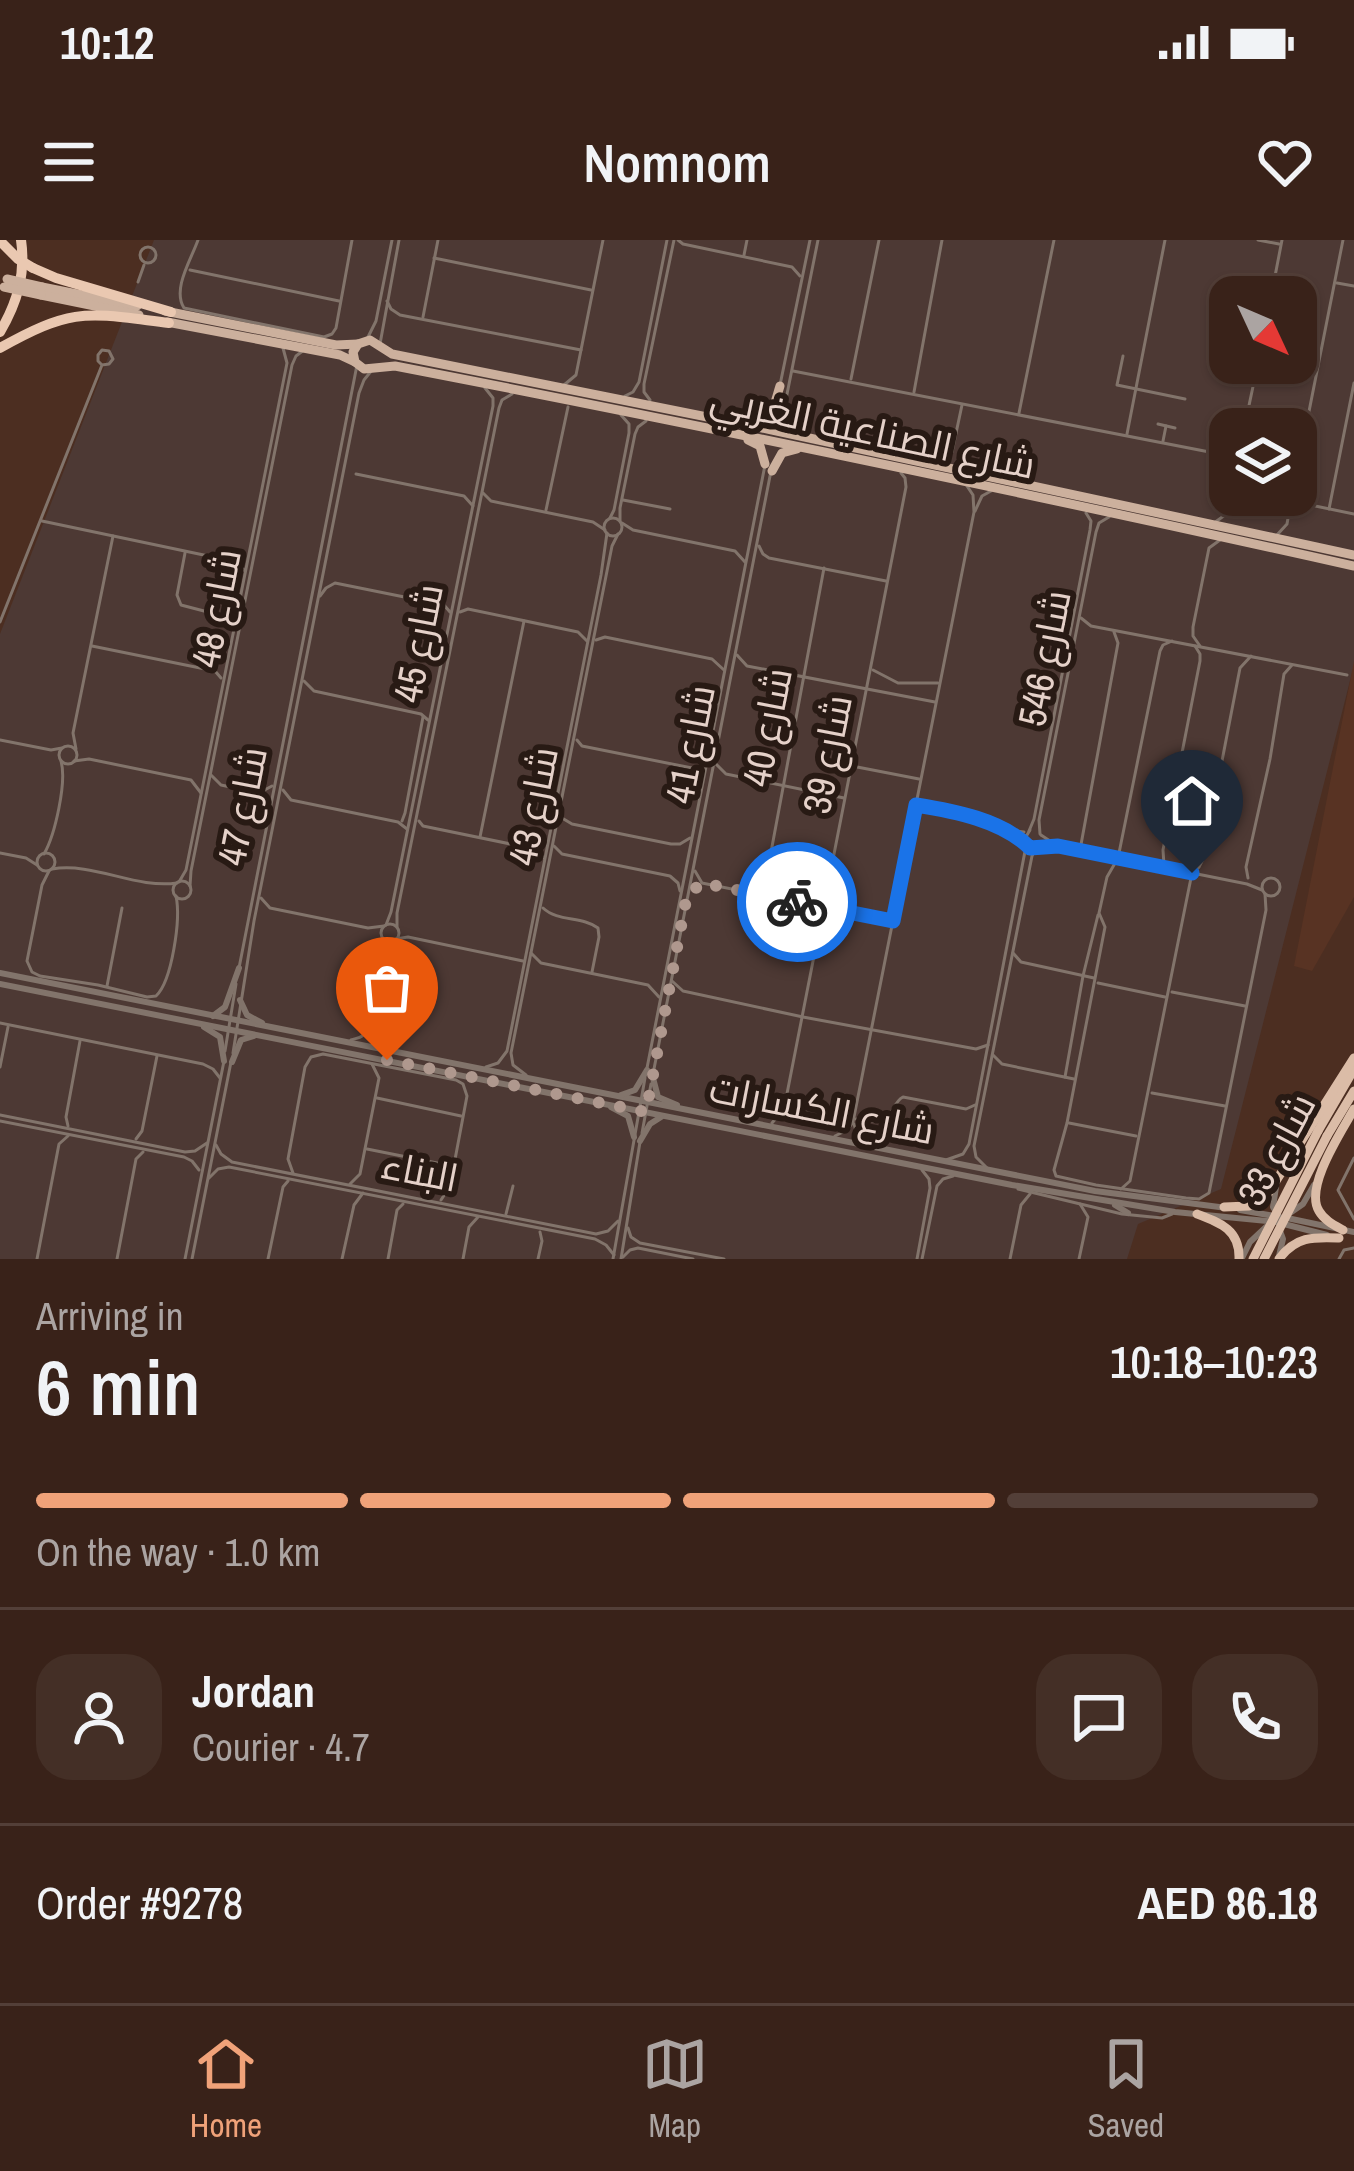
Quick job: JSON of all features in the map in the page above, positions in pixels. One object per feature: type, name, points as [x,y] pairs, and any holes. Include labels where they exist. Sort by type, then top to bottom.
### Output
[{"type":"highway","points":[[0,332],[22,278],[21,240]]},
{"type":"highway","points":[[0,241],[18,259],[56,278],[173,312]]},
{"type":"highway","points":[[0,348],[52,321],[86,314],[173,312]]},
{"type":"highway","points":[[1224,1208],[1258,1202],[1280,1178],[1354,1058]]},
{"type":"highway","name":"شارع 33","points":[[1264,1259],[1354,1069]]},
{"type":"highway","name":"شارع 33","points":[[1253,1259],[1323,1133],[1354,1091]]},
{"type":"highway","points":[[1349,1235],[1322,1216],[1315,1191],[1354,1109]]},
{"type":"highway","points":[[1197,1214],[1230,1230],[1240,1259]]},
{"type":"highway","points":[[1279,1259],[1300,1239],[1349,1235]]},
{"type":"main road","points":[[3,282],[173,312],[341,346],[375,342],[382,359],[375,368],[364,369],[340,355],[278,343],[173,312]]},
{"type":"main road","points":[[262,325],[290,336]]},
{"type":"main road","points":[[356,363],[353,352],[362,342]]},
{"type":"main road","name":"شارع الصناعية الغربي","points":[[381,348],[590,394],[615,404]]},
{"type":"main road","name":"شارع الصناعية الغربي","points":[[375,368],[395,366],[525,392],[739,423],[813,449],[1354,566]]},
{"type":"main road","points":[[739,423],[766,420],[780,386]]},
{"type":"main road","points":[[783,411],[792,428],[826,441]]},
{"type":"main road","name":"شارع الصناعية الغربي","points":[[659,412],[726,431],[826,441],[1354,555]]},
{"type":"main road","points":[[726,431],[758,445],[768,468],[785,451],[813,449]]},
{"type":"street","points":[[136,240],[140,259],[145,263],[156,257],[154,245],[141,251]]},
{"type":"street","points":[[198,240],[173,312],[190,311],[324,337],[332,334],[351,240]]},
{"type":"street","points":[[362,342],[376,321],[392,240]]},
{"type":"street","points":[[381,348],[399,240]]},
{"type":"street","points":[[422,319],[438,240]]},
{"type":"street","points":[[556,388],[576,375],[603,240]]},
{"type":"street","points":[[743,257],[747,240]]},
{"type":"street","name":"شارع 41","points":[[775,436],[780,386],[810,240]]},
{"type":"street","name":"شارع 41","points":[[614,1257],[664,977],[693,866],[731,676],[750,542],[818,240]]},
{"type":"street","points":[[850,382],[879,240]]},
{"type":"street","points":[[913,394],[942,240]]},
{"type":"street","points":[[1019,415],[1054,240]]},
{"type":"street","points":[[1127,436],[1166,240]]},
{"type":"street","points":[[1258,240],[1281,242],[1274,276]]},
{"type":"street","points":[[1310,408],[1343,240]]},
{"type":"street","points":[[676,241],[792,267],[802,280]]},
{"type":"street","points":[[621,522],[636,430],[659,412],[644,388],[676,241]]},
{"type":"street","points":[[672,251],[676,241]]},
{"type":"street","points":[[608,520],[630,429],[615,404],[639,382],[676,241]]},
{"type":"street","points":[[792,267],[806,257]]},
{"type":"street","points":[[434,258],[593,290]]},
{"type":"street","points":[[138,282],[145,263]]},
{"type":"street","points":[[187,269],[341,301]]},
{"type":"street","points":[[1335,283],[1354,286]]},
{"type":"street","points":[[387,302],[396,314],[581,350]]},
{"type":"street","name":"شارع 48","points":[[190,886],[234,626],[287,363],[278,343]]},
{"type":"street","name":"شارع 48","points":[[208,772],[292,364],[300,352],[309,349]]},
{"type":"street","points":[[1123,356],[1116,384],[1185,400]]},
{"type":"street","name":"شارع 47","points":[[189,1259],[216,1142],[239,968],[356,363]]},
{"type":"street","points":[[0,622],[102,365]]},
{"type":"street","points":[[1120,367],[1139,372]]},
{"type":"street","name":"شارع 47","points":[[233,1025],[361,386],[375,368]]},
{"type":"street","points":[[792,370],[1209,452]]},
{"type":"street","points":[[576,375],[590,394]]},
{"type":"street","name":"شارع 45","points":[[382,938],[414,815],[494,402],[488,390],[472,381]]},
{"type":"street","points":[[1329,508],[1354,382]]},
{"type":"street","name":"شارع 45","points":[[479,490],[500,404],[509,394],[525,392]]},
{"type":"street","points":[[935,464],[952,452],[962,404]]},
{"type":"street","points":[[545,512],[568,407]]},
{"type":"street","points":[[1158,424],[1175,428]]},
{"type":"street","points":[[1162,443],[1166,426]]},
{"type":"street","points":[[952,452],[968,471]]},
{"type":"street","points":[[347,456],[356,474],[464,496],[476,507],[491,501]]},
{"type":"street","name":"شارع 39","points":[[764,1125],[774,1122],[784,1109],[907,482],[884,463]]},
{"type":"street","name":"شارع 41","points":[[643,1107],[668,999],[686,862],[725,671],[752,570],[768,468]]},
{"type":"street","points":[[340,490],[356,474]]},
{"type":"street","points":[[873,1147],[857,1134],[854,1120],[974,512],[972,491],[953,477]]},
{"type":"street","points":[[974,512],[986,494],[1006,489]]},
{"type":"street","points":[[464,496],[479,490],[491,501],[593,523],[606,531],[633,530]]},
{"type":"street","points":[[622,500],[670,509]]},
{"type":"street","name":"شارع 546","points":[[1028,831],[1034,822],[1091,525],[1086,513],[1069,502]]},
{"type":"street","points":[[1317,505],[1354,514]]},
{"type":"street","name":"شارع 546","points":[[1041,835],[1039,820],[1097,527],[1107,518],[1128,515]]},
{"type":"street","points":[[1211,524],[1223,516]]},
{"type":"street","points":[[1228,516],[1241,531]]},
{"type":"street","points":[[1270,537],[1279,534],[1289,516]]},
{"type":"street","name":"شارع 43","points":[[594,624],[608,520]]},
{"type":"street","name":"شارع 48","points":[[40,521],[237,562],[245,571]]},
{"type":"street","points":[[593,523],[621,522],[633,530],[735,550],[746,563]]},
{"type":"street","name":"شارع 43","points":[[551,843],[594,624],[621,522]]},
{"type":"street","points":[[1287,524],[1300,544]]},
{"type":"street","points":[[63,776],[76,750],[73,734],[112,536]]},
{"type":"street","points":[[1201,647],[1192,628],[1208,548],[1230,538]]},
{"type":"street","points":[[758,539],[761,551],[770,558]]},
{"type":"street","points":[[735,550],[750,542]]},
{"type":"street","name":"شارع 48","points":[[185,551],[178,601],[185,608],[227,617],[234,626]]},
{"type":"street","name":"شارع 48","points":[[237,562],[248,556]]},
{"type":"street","points":[[752,570],[759,561],[770,558],[887,581]]},
{"type":"street","points":[[326,563],[335,584]]},
{"type":"street","name":"شارع 40","points":[[763,895],[824,568]]},
{"type":"street","points":[[319,598],[335,584],[444,604],[457,600],[468,609],[578,632],[590,643],[605,637],[712,659],[732,651],[747,666]]},
{"type":"street","points":[[444,604],[454,614],[468,609]]},
{"type":"street","name":"شارع 48","points":[[227,617],[237,611]]},
{"type":"street","name":"شارع 45","points":[[414,815],[454,614]]},
{"type":"street","points":[[1079,616],[1088,625],[1347,676]]},
{"type":"street","points":[[481,837],[524,621]]},
{"type":"street","points":[[578,632],[594,624],[605,637]]},
{"type":"street","points":[[1080,850],[1118,643],[1112,630]]},
{"type":"street","points":[[1065,1077],[1083,976],[1107,877],[1118,858],[1159,654],[1172,641]]},
{"type":"street","name":"شارع 43","points":[[478,1068],[498,1064],[506,1055],[575,736],[590,643]]},
{"type":"street","points":[[1165,867],[1163,850],[1200,661],[1193,645]]},
{"type":"street","points":[[90,646],[215,671],[224,681]]},
{"type":"street","points":[[1120,1189],[1130,1181],[1192,873],[1203,859],[1240,668],[1251,656]]},
{"type":"street","points":[[712,659],[725,671]]},
{"type":"street","points":[[1273,661],[1284,674]]},
{"type":"street","points":[[215,671],[227,664]]},
{"type":"street","points":[[1247,881],[1284,674],[1295,665]]},
{"type":"street","points":[[731,676],[747,666],[937,703]]},
{"type":"street","points":[[872,670],[898,683],[940,684]]},
{"type":"street","points":[[302,679],[314,692]]},
{"type":"street","points":[[879,693],[898,683]]},
{"type":"street","points":[[298,701],[314,692],[422,714],[430,722]]},
{"type":"street","points":[[400,822],[406,814],[422,714],[432,708]]},
{"type":"street","points":[[38,866],[50,842],[63,776],[63,747],[73,734]]},
{"type":"street","points":[[575,736],[583,746]]},
{"type":"street","points":[[0,740],[47,750],[63,747],[89,759]]},
{"type":"street","points":[[571,752],[583,746],[692,768],[703,779]]},
{"type":"street","points":[[47,750],[73,762],[89,759],[191,780],[204,793],[221,785],[259,794],[269,808]]},
{"type":"street","points":[[692,768],[707,760]]},
{"type":"street","points":[[714,761],[726,775]]},
{"type":"street","points":[[852,766],[921,779]]},
{"type":"street","points":[[191,780],[208,772],[221,785]]},
{"type":"street","points":[[710,784],[726,775],[846,798]]},
{"type":"street","points":[[259,794],[274,784]]},
{"type":"street","points":[[281,784],[291,800],[400,822],[410,833],[423,826],[535,849],[547,860],[562,854],[670,876],[684,894],[702,883],[893,921]]},
{"type":"street","name":"شارع 48","points":[[178,883],[186,870],[204,793]]},
{"type":"street","points":[[275,813],[291,800]]},
{"type":"street","points":[[916,805],[1008,830],[1036,831],[1058,846]]},
{"type":"street","points":[[559,814],[572,824],[671,844],[692,837]]},
{"type":"street","points":[[400,822],[414,815],[423,826]]},
{"type":"street","points":[[1008,830],[1037,847],[1058,846],[1247,881],[1273,878],[1280,886],[1275,895],[1247,881]]},
{"type":"street","points":[[944,1160],[966,1152],[1028,831]]},
{"type":"street","name":"شارع 45","points":[[395,940],[410,833]]},
{"type":"street","points":[[988,1169],[974,1149],[1032,856],[1042,842],[1041,835]]},
{"type":"street","points":[[50,842],[54,858],[44,881],[29,969],[40,976],[109,991],[122,908]]},
{"type":"street","points":[[535,849],[551,843],[562,854]]},
{"type":"street","points":[[0,853],[26,858],[42,855],[67,867]]},
{"type":"street","points":[[26,858],[51,870],[67,867],[154,884],[185,882],[191,892],[182,899],[154,884]]},
{"type":"street","name":"شارع 43","points":[[533,1078],[515,1068],[511,1057],[547,860]]},
{"type":"street","points":[[670,876],[686,862]]},
{"type":"street","points":[[693,866],[702,883]]},
{"type":"street","points":[[1099,913],[1106,927],[1054,1173],[1120,1189],[1196,1199],[1206,1196],[1212,1186],[1266,910],[1263,882]]},
{"type":"street","points":[[175,896],[178,883]]},
{"type":"street","points":[[260,892],[270,908],[368,928],[385,925],[408,937]]},
{"type":"street","name":"شارع الكسارات","points":[[0,973],[147,997],[160,994],[178,920],[175,896]]},
{"type":"street","points":[[541,904],[549,914],[598,928],[592,974]]},
{"type":"street","points":[[254,921],[270,908]]},
{"type":"street","points":[[538,920],[549,914]]},
{"type":"street","points":[[368,928],[382,938],[408,937],[525,961]]},
{"type":"street","points":[[343,1042],[359,1038],[368,1028],[382,938]]},
{"type":"street","points":[[391,1051],[378,1041],[374,1029],[395,940]]},
{"type":"street","points":[[531,952],[541,963],[647,985],[660,999]]},
{"type":"street","points":[[1012,952],[1021,962],[1095,980],[1247,1006]]},
{"type":"street","points":[[1010,967],[1021,962]]},
{"type":"street","points":[[528,969],[541,963]]},
{"type":"street","points":[[212,1016],[225,1007],[239,968]]},
{"type":"street","points":[[647,985],[664,977]]},
{"type":"street","points":[[671,979],[683,991],[802,1017],[976,1049],[989,1044]]},
{"type":"street","name":"شارع الكسارات","points":[[0,984],[196,1022],[276,1029],[533,1078],[615,1096],[663,1116],[1012,1185],[1175,1212],[1278,1220]]},
{"type":"street","name":"شارع الكسارات","points":[[109,991],[212,1016],[257,1035],[602,1103],[691,1112],[1349,1235]]},
{"type":"street","points":[[668,999],[683,991]]},
{"type":"street","points":[[240,1000],[247,1015],[276,1029]]},
{"type":"street","points":[[196,1022],[220,1037],[228,1061]]},
{"type":"street","points":[[0,1023],[209,1066],[221,1080]]},
{"type":"street","points":[[0,1067],[8,1025]]},
{"type":"street","points":[[228,1061],[241,1040],[257,1035]]},
{"type":"street","points":[[70,1132],[66,1117],[81,1040]]},
{"type":"street","points":[[976,1049],[986,1060]]},
{"type":"street","points":[[992,1053],[1002,1064]]},
{"type":"street","points":[[268,1259],[283,1187],[293,1176],[288,1159],[305,1067],[311,1057],[323,1054],[456,1080],[465,1088],[448,1191],[436,1202]]},
{"type":"street","points":[[148,1148],[142,1131],[157,1055]]},
{"type":"street","name":"شارع 47","points":[[189,1259],[201,1176],[228,1061]]},
{"type":"street","points":[[342,1259],[354,1205],[365,1191],[360,1174],[379,1078],[370,1063]]},
{"type":"street","points":[[989,1072],[1002,1064],[1076,1079]]},
{"type":"street","points":[[414,1066],[427,1075]]},
{"type":"street","points":[[379,1078],[393,1068]]},
{"type":"street","points":[[615,1096],[635,1090],[646,1070]]},
{"type":"street","points":[[652,1078],[658,1097],[691,1112]]},
{"type":"street","points":[[1148,1092],[1226,1107]]},
{"type":"street","points":[[854,1120],[886,1121],[903,1097],[966,1109],[974,1120]]},
{"type":"street","points":[[375,1098],[463,1116]]},
{"type":"street","points":[[966,1109],[977,1102]]},
{"type":"street","points":[[602,1103],[628,1116],[637,1139],[663,1116]]},
{"type":"street","points":[[0,1117],[188,1159],[201,1176]]},
{"type":"street","points":[[54,1129],[66,1117]]},
{"type":"street","points":[[827,1138],[843,1133],[854,1120]]},
{"type":"street","points":[[1067,1123],[1139,1136]]},
{"type":"street","points":[[37,1259],[59,1144],[54,1129]]},
{"type":"street","points":[[130,1144],[142,1131]]},
{"type":"street","points":[[59,1144],[70,1132]]},
{"type":"street","name":"شارع 41","points":[[621,1259],[637,1139]]},
{"type":"street","points":[[136,1159],[148,1148],[190,1153],[209,1141]]},
{"type":"street","name":"البناء","points":[[216,1142],[232,1162],[598,1240],[614,1257]]},
{"type":"street","points":[[117,1259],[136,1159],[130,1144]]},
{"type":"street","points":[[365,1149],[454,1166]]},
{"type":"street","points":[[1339,1259],[1349,1235],[1338,1190],[1354,1158]]},
{"type":"street","points":[[916,1165],[927,1175],[930,1188],[919,1259]]},
{"type":"street","name":"البناء","points":[[208,1179],[226,1167],[293,1176]]},
{"type":"street","points":[[1240,1259],[1254,1237],[1299,1207],[1322,1172]]},
{"type":"street","points":[[354,1205],[349,1187],[360,1174]]},
{"type":"street","points":[[919,1259],[937,1186],[959,1174]]},
{"type":"street","points":[[275,1175],[283,1187]]},
{"type":"street","points":[[1279,1259],[1282,1239],[1273,1198],[1280,1178]]},
{"type":"street","points":[[1130,1181],[1137,1192]]},
{"type":"street","name":"شارع الكسارات","points":[[1012,1185],[1030,1194],[1128,1214],[1162,1218],[1175,1212]]},
{"type":"street","points":[[506,1216],[513,1186]]},
{"type":"street","name":"البناء","points":[[365,1191],[596,1234],[611,1229],[619,1219]]},
{"type":"street","points":[[1010,1259],[1021,1205],[1030,1194]]},
{"type":"street","points":[[1154,1200],[1176,1197]]},
{"type":"street","points":[[388,1259],[397,1210],[392,1198]]},
{"type":"street","points":[[397,1210],[406,1202]]},
{"type":"street","points":[[1079,1203],[1088,1217],[1079,1259]]},
{"type":"street","points":[[1112,1203],[1128,1214]]},
{"type":"street","points":[[463,1259],[469,1227],[464,1214]]},
{"type":"street","points":[[469,1227],[479,1217]]},
{"type":"street","points":[[627,1222],[630,1235],[638,1242],[724,1259]]},
{"type":"street","points":[[538,1228],[542,1241],[538,1259]]},
{"type":"street","points":[[542,1241],[552,1231]]},
{"type":"street","points":[[621,1259],[638,1248],[693,1259]]},
{"type":"shaded area","points":[[154,240],[1354,240],[1354,665],[1221,1189],[1138,1224],[1127,1259],[0,1259],[0,634]]},
{"type":"shaded area","points":[[1354,661],[1354,897],[1312,971],[1294,966]]},
{"type":"way so far","points":[[387,1060],[646,1112],[687,895],[702,883],[797,902]]},
{"type":"route","points":[[797,902],[893,921],[916,805],[1008,830],[1030,848],[1058,846],[1192,873]]}]
